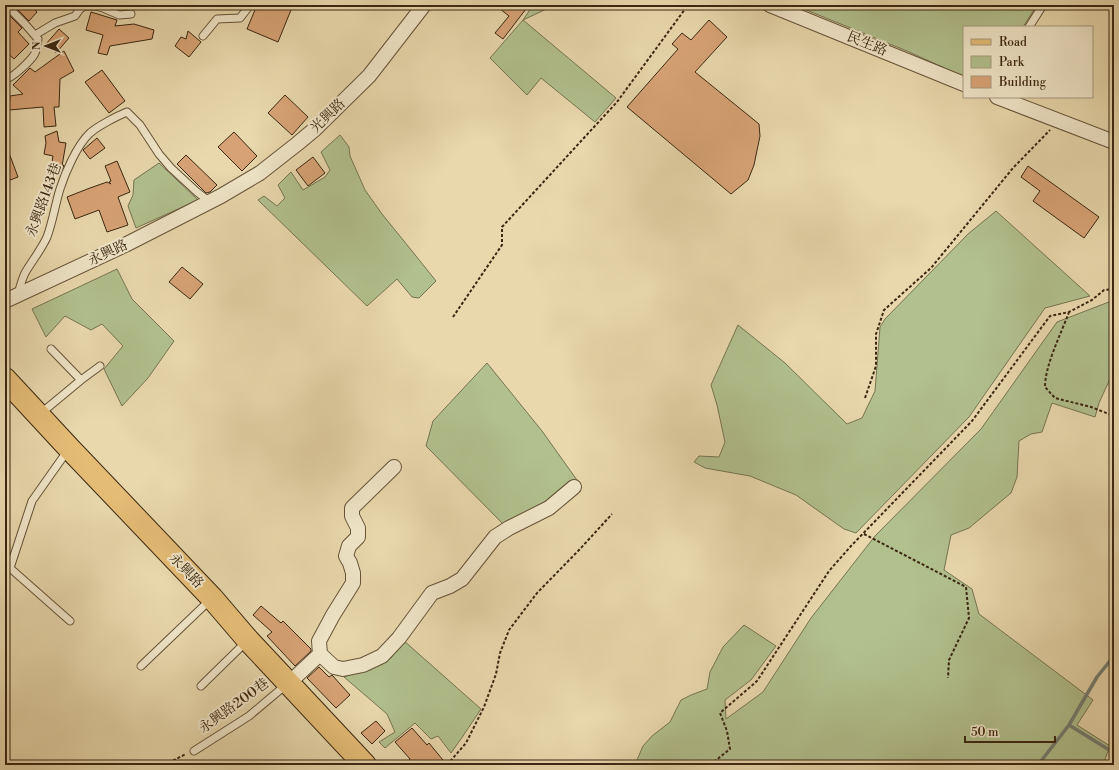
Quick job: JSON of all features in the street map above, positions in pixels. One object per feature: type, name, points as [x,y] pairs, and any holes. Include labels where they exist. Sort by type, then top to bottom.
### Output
[{"type":"main road","name":"永興路","points":[[5,379],[212,598],[248,640],[289,682],[365,765]]},
{"type":"street","name":"光興路","points":[[210,202],[260,173],[315,129],[369,76],[424,5]]},
{"type":"street","name":"民生路","points":[[770,5],[963,84]]},
{"type":"street","points":[[1000,98],[1114,142]]},
{"type":"street","name":"永興路","points":[[11,298],[125,245],[210,202]]},
{"type":"street","points":[[394,467],[352,508],[352,516],[358,528],[358,537],[349,546],[346,556],[353,573],[353,583],[319,641],[320,654],[334,667],[343,669],[363,665],[382,656],[399,638],[432,593],[450,586],[462,579],[495,537],[508,528],[549,508],[574,487]]},
{"type":"street","points":[[289,682],[320,654]]},
{"type":"lane","points":[[5,79],[8,79],[17,72],[34,55],[38,39],[36,35],[6,5]]},
{"type":"lane","points":[[203,36],[217,19],[240,18],[250,5]]},
{"type":"lane","points":[[1030,26],[1043,5]]},
{"type":"lane","points":[[36,35],[54,23],[75,16],[80,9],[85,6],[103,8],[119,15],[131,14]]},
{"type":"lane","name":"永興路143巷","points":[[11,298],[46,239],[65,174],[79,147],[90,133],[122,114],[127,112],[136,120],[159,154],[171,168],[210,202]]},
{"type":"lane","points":[[51,349],[80,380]]},
{"type":"lane","points":[[39,415],[80,380],[100,366]]},
{"type":"lane","points":[[69,448],[32,501],[10,568],[70,621]]},
{"type":"lane","points":[[141,666],[212,598]]},
{"type":"lane","points":[[201,686],[248,640]]},
{"type":"lane","name":"永興路200巷","points":[[194,750],[249,716],[289,682]]},
{"type":"path","points":[[453,317],[502,245],[502,227],[617,102],[688,5]]},
{"type":"path","points":[[865,398],[876,366],[876,334],[884,310],[931,268],[1013,168],[1060,121]]},
{"type":"path","points":[[710,765],[730,749],[727,731],[720,713],[757,681],[829,571],[851,546],[972,422],[1050,316],[1070,312],[1092,300],[1104,290],[1114,289]]},
{"type":"path","points":[[1070,312],[1049,365],[1045,379],[1045,387],[1055,398],[1091,407],[1114,416]]},
{"type":"path","points":[[447,765],[466,743],[484,707],[496,674],[500,653],[509,630],[537,593],[612,514]]},
{"type":"path","points":[[864,534],[966,587],[969,618],[949,660],[948,678]]},
{"type":"path","points":[[164,765],[194,750]]},
{"type":"green space","points":[[533,5],[555,5],[523,20]]},
{"type":"green space","points":[[794,5],[1037,5],[1024,26],[963,26],[963,77],[907,51]]},
{"type":"green space","points":[[523,20],[616,98],[595,122],[541,78],[527,95],[490,58]]},
{"type":"green space","points":[[340,135],[349,147],[350,156],[365,190],[382,214],[436,281],[419,298],[412,297],[397,279],[367,306],[258,200],[264,196],[277,206],[285,198],[278,185],[291,172],[303,190],[325,177],[330,170],[321,152]]},
{"type":"green space","points":[[159,163],[198,200],[136,228],[128,206],[133,195],[134,180]]},
{"type":"green space","points":[[996,211],[1090,296],[1045,308],[969,417],[856,533],[844,529],[796,495],[750,476],[705,468],[694,462],[699,456],[719,457],[725,442],[711,385],[738,325],[785,363],[847,424],[862,418],[875,391],[880,327],[885,319],[968,234]]},
{"type":"green space","points":[[117,269],[132,299],[174,341],[148,378],[122,406],[104,369],[123,346],[102,324],[91,330],[65,316],[46,337],[32,309]]},
{"type":"green space","points":[[1114,300],[1114,370],[1099,403],[1095,417],[1052,403],[1042,432],[1031,434],[1019,441],[1017,477],[1011,493],[969,528],[951,535],[944,570],[972,589],[979,614],[1093,700],[1077,725],[1110,746],[1103,765],[638,765],[637,760],[643,746],[652,736],[670,722],[681,700],[707,689],[710,672],[723,647],[744,625],[776,646],[751,680],[725,700],[726,719],[763,692],[811,618],[875,536],[981,429],[1057,322]]},
{"type":"green space","points":[[487,363],[542,431],[577,480],[541,505],[504,525],[426,446],[433,421]]},
{"type":"green space","points":[[403,640],[481,709],[451,753],[438,736],[431,739],[415,723],[385,748],[379,742],[395,732],[387,714],[344,677],[391,658]]},
{"type":"building","points":[[13,5],[30,5],[37,12],[29,21]]},
{"type":"building","points":[[257,5],[293,5],[278,42],[247,29]]},
{"type":"building","points":[[495,5],[529,5],[503,39],[495,33],[509,16]]},
{"type":"building","points":[[5,11],[22,28],[18,32],[29,44],[14,59],[5,51]]},
{"type":"building","points":[[91,12],[117,20],[115,26],[134,24],[154,30],[152,39],[110,46],[107,55],[98,53],[103,35],[86,30]]},
{"type":"building","points":[[709,20],[727,37],[695,72],[759,124],[760,136],[754,165],[748,180],[731,194],[627,107],[678,49],[672,44],[682,33],[691,40]]},
{"type":"building","points":[[59,29],[69,38],[56,53],[46,44]]},
{"type":"building","points":[[188,31],[201,42],[189,57],[175,46],[181,37],[186,39]]},
{"type":"building","points":[[64,51],[74,71],[60,79],[59,107],[54,107],[56,126],[44,127],[43,107],[9,110],[10,96],[23,94],[13,85],[30,68],[35,72]]},
{"type":"building","points":[[102,70],[125,101],[109,113],[85,82]]},
{"type":"building","points":[[285,95],[308,117],[292,135],[268,113]]},
{"type":"building","points":[[57,131],[59,142],[66,143],[62,166],[64,165],[60,175],[50,173],[53,156],[44,154],[46,143],[45,136]]},
{"type":"building","points":[[234,132],[257,156],[242,171],[218,147]]},
{"type":"building","points":[[97,138],[105,148],[90,159],[83,150]]},
{"type":"building","points":[[5,145],[18,177],[5,182]]},
{"type":"building","points":[[186,155],[217,185],[210,192],[206,193],[177,164]]},
{"type":"building","points":[[313,157],[325,173],[308,186],[296,170]]},
{"type":"building","points":[[117,161],[130,192],[118,197],[128,225],[107,232],[99,210],[75,219],[67,197],[107,182],[111,184],[109,182],[111,181],[105,166]]},
{"type":"building","points":[[1028,166],[1099,217],[1084,238],[1033,201],[1040,191],[1021,177]]},
{"type":"building","points":[[182,267],[203,284],[190,299],[169,282]]},
{"type":"building","points":[[261,606],[281,623],[283,621],[311,649],[311,651],[295,666],[267,636],[272,632],[253,615]]},
{"type":"building","points":[[319,667],[329,677],[332,675],[350,695],[336,708],[307,678]]},
{"type":"building","points":[[376,721],[385,731],[372,744],[361,733]]},
{"type":"building","points":[[412,728],[427,745],[429,743],[447,765],[404,765],[410,759],[395,742]]},
{"type":"waterway","points":[[1038,765],[1069,725],[1097,677],[1114,656]]},
{"type":"waterway","points":[[1069,725],[1111,751],[1114,746]]}]
